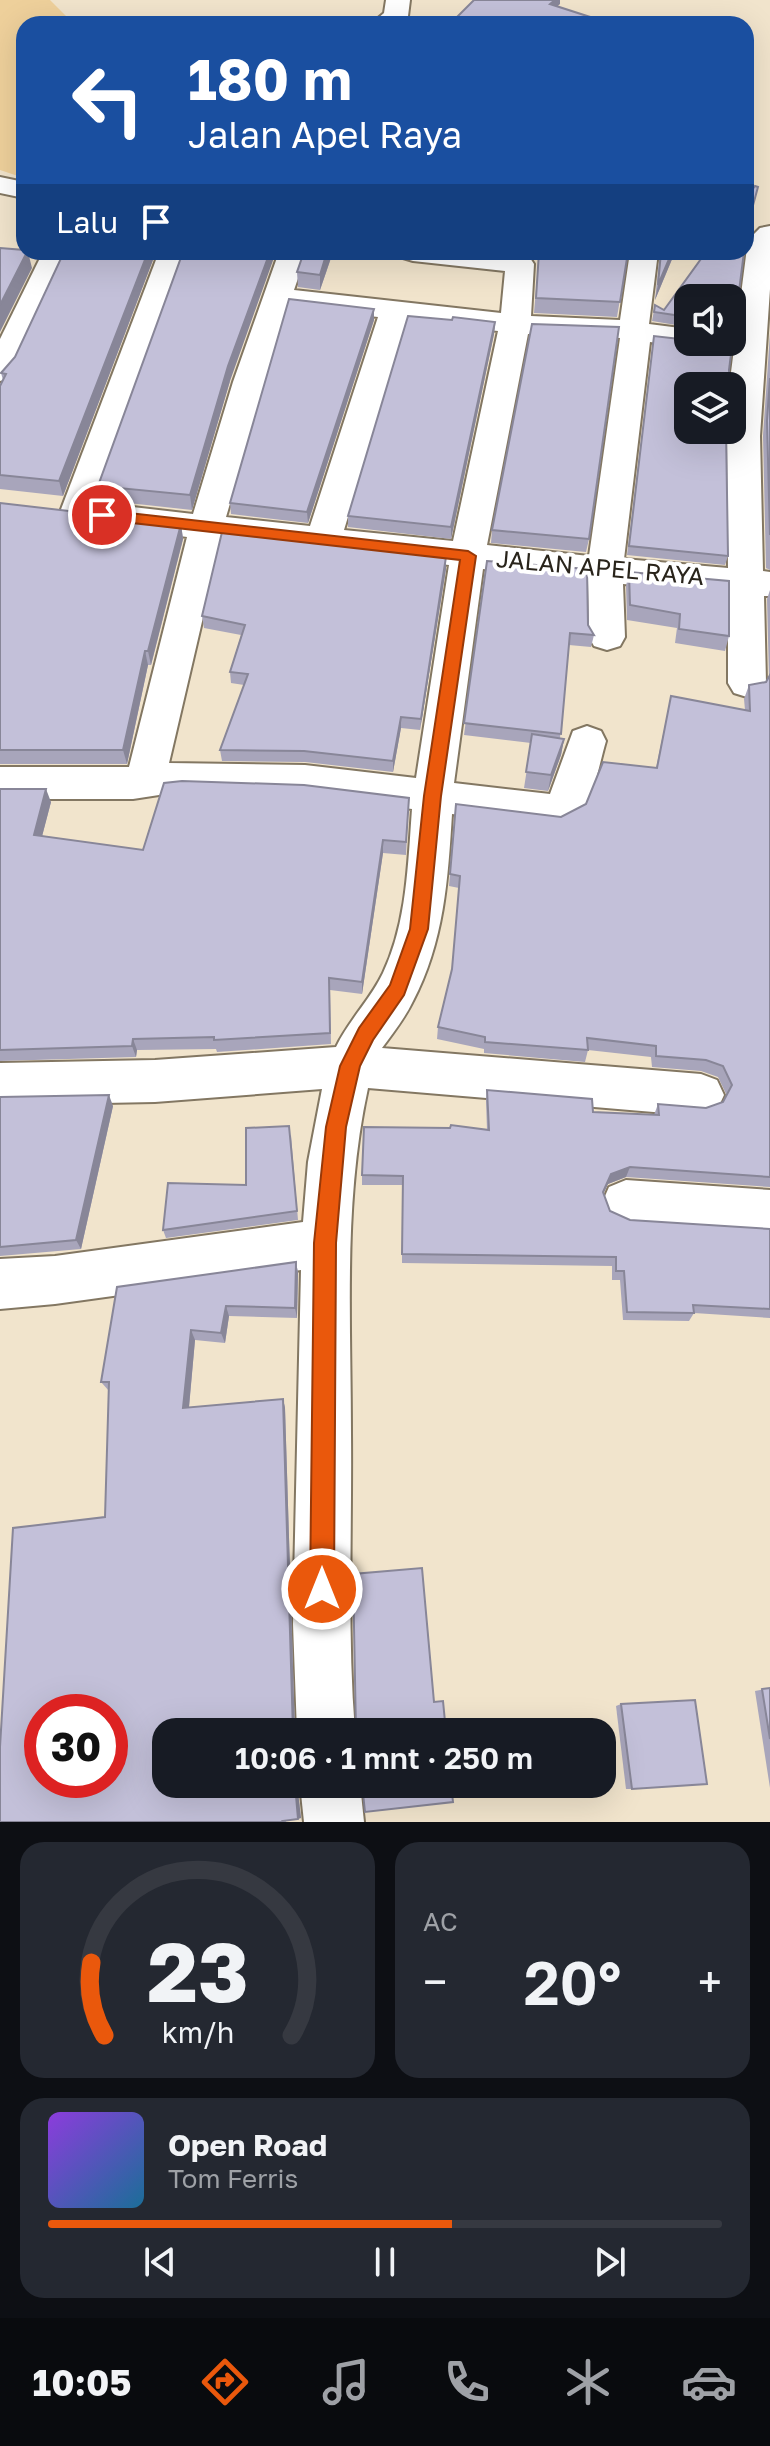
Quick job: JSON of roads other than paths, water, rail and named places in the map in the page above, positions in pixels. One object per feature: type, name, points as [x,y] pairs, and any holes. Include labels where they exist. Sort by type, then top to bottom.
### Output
[{"type":"street","points":[[746,346],[762,240],[770,234]]},
{"type":"street","points":[[0,371],[53,260]]},
{"type":"street","name":"JALAN APEL RAYA","points":[[170,260],[61,510],[468,556],[759,582]]},
{"type":"street","points":[[145,781],[204,528],[290,260]]},
{"type":"street","points":[[326,1718],[322,1575],[325,1243],[336,1127],[350,1066],[366,1034],[398,989],[419,929],[433,796],[468,556],[488,457],[496,391],[515,324],[521,260]]},
{"type":"street","points":[[607,637],[605,570],[643,260]]},
{"type":"street","points":[[276,297],[515,324],[674,336]]},
{"type":"street","points":[[323,541],[395,311]]},
{"type":"street","points":[[746,356],[743,463],[759,582],[747,683]]},
{"type":"street","points":[[0,783],[145,781],[185,776],[305,780],[563,810],[587,741]]},
{"type":"street","points":[[0,1084],[155,1081],[350,1066],[701,1095]]},
{"type":"street","points":[[626,1203],[770,1213]]},
{"type":"street","points":[[0,1284],[55,1280],[325,1243]]},
{"type":"street","points":[[331,1798],[334,1822]]}]
